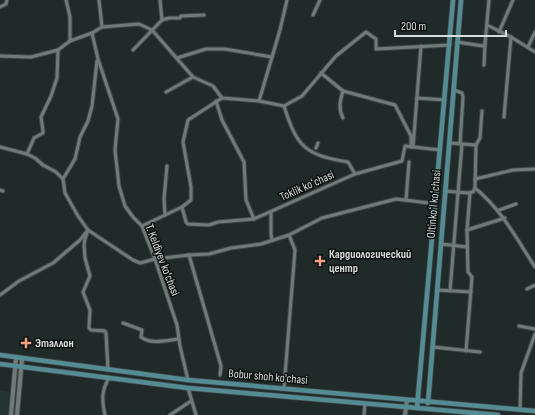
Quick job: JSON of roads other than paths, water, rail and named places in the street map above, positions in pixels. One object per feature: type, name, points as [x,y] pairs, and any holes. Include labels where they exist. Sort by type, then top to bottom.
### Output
[{"type":"main road","name":"Oltinkoʻl koʻchasi","points":[[417,408],[453,0]]},
{"type":"main road","name":"Oltinkoʻl koʻchasi","points":[[428,409],[461,0]]},
{"type":"main road","name":"Bobur shoh ko'chasi","points":[[0,356],[188,380],[535,411]]},
{"type":"main road","points":[[11,415],[16,358]]},
{"type":"main road","points":[[17,415],[22,359]]},
{"type":"main road","name":"Bobur shoh ko'chasi","points":[[0,364],[188,388],[428,409],[443,413],[498,415]]},
{"type":"main road","points":[[405,415],[407,400],[415,396],[419,391]]},
{"type":"main road","points":[[406,407],[424,398],[429,391]]},
{"type":"street","points":[[0,7],[6,4],[8,0]]},
{"type":"street","points":[[66,0],[70,17],[70,41]]},
{"type":"street","points":[[99,0],[102,27]]},
{"type":"street","points":[[160,0],[162,20]]},
{"type":"street","points":[[259,101],[280,30],[287,0]]},
{"type":"street","points":[[313,15],[320,0]]},
{"type":"street","points":[[484,65],[489,0]]},
{"type":"street","points":[[499,32],[513,0]]},
{"type":"street","points":[[133,50],[162,20],[169,18],[180,18],[180,16],[204,14]]},
{"type":"street","points":[[0,56],[31,57],[58,50],[70,41],[92,33],[102,27],[138,24],[152,30],[193,77],[213,86],[222,98]]},
{"type":"street","points":[[487,25],[535,52]]},
{"type":"street","points":[[142,226],[191,200],[192,194],[183,142],[188,120],[216,101],[222,98],[259,101],[284,106],[302,96],[336,56],[366,32],[376,39],[376,50],[450,45]]},
{"type":"street","points":[[528,47],[535,32]]},
{"type":"street","name":"T. Keldiyev ko'chasi","points":[[92,33],[98,59],[118,119],[115,150],[119,186],[124,206],[133,218],[142,226],[177,325],[185,372],[188,380]]},
{"type":"street","points":[[504,118],[511,38]]},
{"type":"street","points":[[457,42],[483,46],[485,44]]},
{"type":"street","points":[[412,147],[421,46]]},
{"type":"street","points":[[177,58],[206,49],[225,48],[272,57]]},
{"type":"street","points":[[27,154],[34,138],[43,133],[41,117],[51,96],[57,78],[58,50]]},
{"type":"street","points":[[63,179],[75,159],[80,137],[88,121],[92,106],[98,59]]},
{"type":"street","points":[[321,73],[343,91],[395,104],[411,136],[412,147]]},
{"type":"street","points":[[166,92],[193,77]]},
{"type":"street","points":[[450,291],[459,193],[463,95],[462,93],[454,90]]},
{"type":"street","points":[[342,118],[340,112],[340,102],[343,91]]},
{"type":"street","points":[[417,98],[445,100]]},
{"type":"street","points":[[216,101],[222,120],[244,162],[246,200],[254,219]]},
{"type":"street","points":[[284,106],[291,128],[297,139],[304,146],[336,160],[348,162],[355,174]]},
{"type":"street","points":[[445,192],[470,193],[473,192],[475,188],[476,145],[480,138],[482,110]]},
{"type":"street","points":[[314,151],[318,143]]},
{"type":"street","points":[[449,143],[476,145]]},
{"type":"street","points":[[0,147],[36,158],[43,166],[56,172],[63,179],[65,193],[88,230],[133,260],[140,263],[154,259],[209,254],[231,248],[261,244],[289,235],[322,218],[396,199],[435,206]]},
{"type":"street","name":"Toklik koʻchasi","points":[[182,206],[186,222],[188,224],[209,225],[218,222],[254,219],[355,174],[402,161],[404,147],[412,147]]},
{"type":"street","points":[[412,147],[440,150]]},
{"type":"street","points":[[406,200],[409,162]]},
{"type":"street","points":[[165,215],[164,199],[167,166]]},
{"type":"street","points":[[475,179],[513,170],[535,168]]},
{"type":"street","points":[[475,188],[499,210],[535,267]]},
{"type":"street","points":[[466,351],[472,277],[468,272],[467,247],[470,193]]},
{"type":"street","points":[[499,210],[516,204]]},
{"type":"street","points":[[271,212],[272,240]]},
{"type":"street","points":[[467,230],[505,218]]},
{"type":"street","points":[[0,295],[19,281],[53,263],[80,240],[88,230]]},
{"type":"street","points":[[88,230],[84,245],[90,276],[83,292],[90,310],[89,328],[91,330],[104,331],[106,333],[108,370]]},
{"type":"street","points":[[284,388],[295,250],[289,235]]},
{"type":"street","points":[[441,244],[467,247]]},
{"type":"street","points":[[189,256],[221,366],[220,375]]},
{"type":"street","points":[[527,289],[535,285]]},
{"type":"street","points":[[438,290],[471,292]]},
{"type":"street","points":[[123,323],[142,330],[141,337],[144,340],[162,341],[179,339]]},
{"type":"street","points":[[519,326],[535,329]]},
{"type":"street","points":[[520,410],[521,373],[535,334]]},
{"type":"street","points":[[433,347],[480,352]]},
{"type":"street","points":[[105,415],[103,396],[104,387],[109,378]]},
{"type":"street","points":[[188,388],[196,415]]},
{"type":"street","points":[[170,415],[191,401]]},
{"type":"street","points":[[364,415],[365,403]]},
{"type":"place","name":"Кардиологический центр","points":[[320,261]]},
{"type":"place","name":"Эталлон","points":[[26,343]]}]
